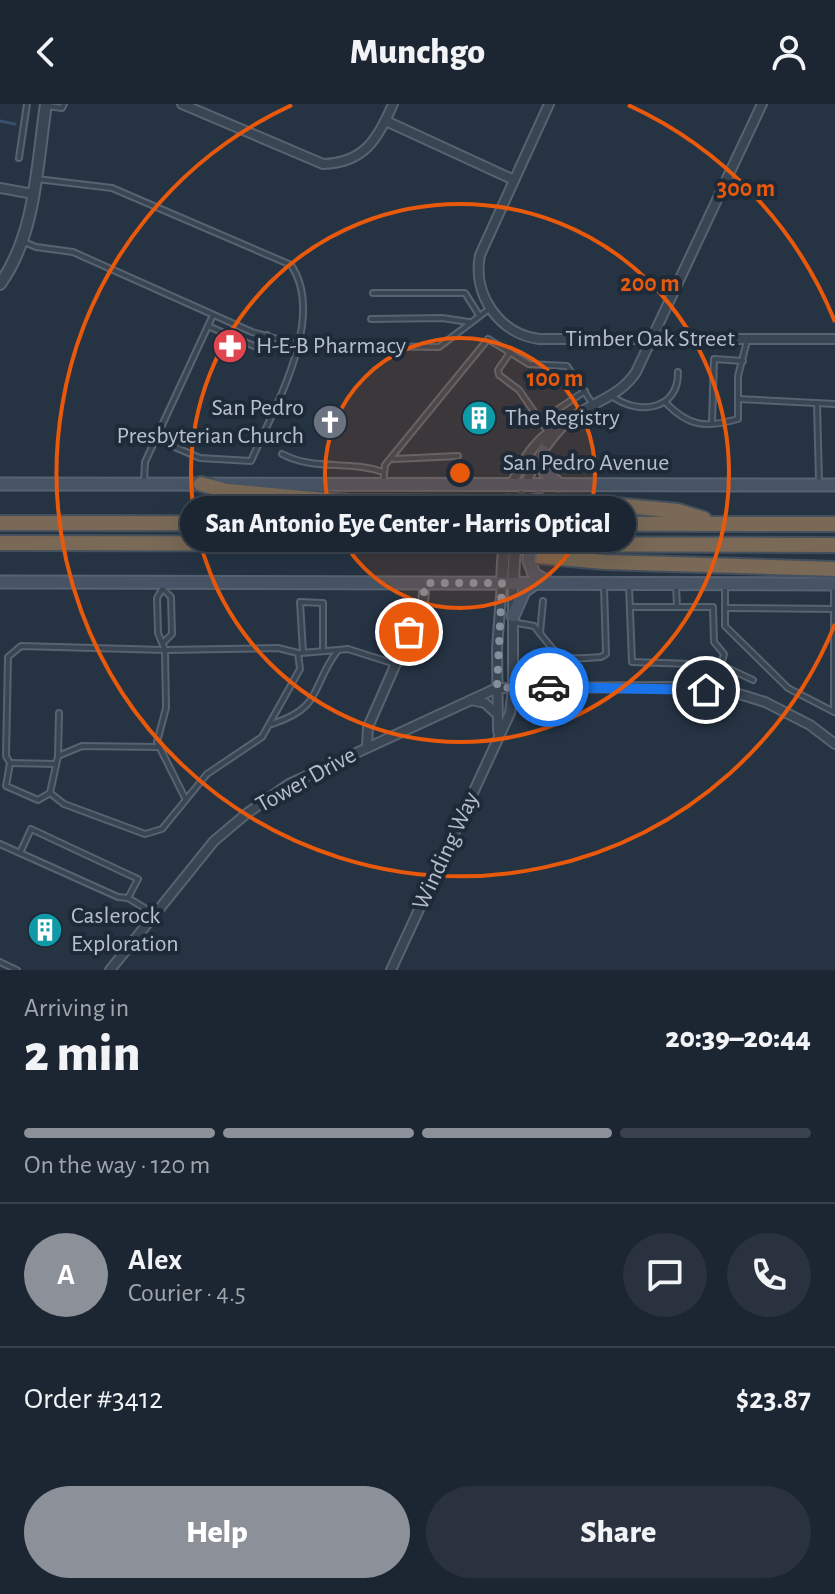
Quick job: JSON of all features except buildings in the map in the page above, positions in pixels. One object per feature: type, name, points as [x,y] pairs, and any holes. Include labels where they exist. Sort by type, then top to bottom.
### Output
[{"type":"highway","points":[[201,484],[227,491],[348,502],[613,505],[678,511],[724,524]]},
{"type":"highway","points":[[0,523],[835,524]]},
{"type":"highway","points":[[0,543],[835,545]]},
{"type":"highway","points":[[519,544],[538,556],[604,562],[835,569]]},
{"type":"main road","points":[[543,451],[545,472],[558,485],[539,496],[532,511],[529,561],[534,574],[551,583]]},
{"type":"main road","name":"San Pedro Avenue","points":[[0,484],[201,484],[383,478],[512,484],[523,491],[558,485],[835,485]]},
{"type":"main road","points":[[0,582],[164,587],[425,583],[835,584]]},
{"type":"main road","points":[[513,622],[526,588],[537,584]]},
{"type":"street","points":[[182,104],[323,164],[358,156],[377,139],[393,104]]},
{"type":"street","points":[[386,121],[514,180],[549,104]]},
{"type":"street","points":[[498,732],[498,631],[507,584],[512,484],[529,453],[548,432],[612,396],[632,378],[762,104]]},
{"type":"street","points":[[0,284],[22,241],[33,194],[46,105]]},
{"type":"street","name":"Timber Oak Street","points":[[514,180],[480,255],[477,271],[484,296],[511,331],[528,337],[835,339]]},
{"type":"street","points":[[0,188],[33,194]]},
{"type":"street","points":[[509,561],[523,491],[543,451],[564,424]]},
{"type":"street","points":[[367,746],[368,727],[423,602],[425,583]]},
{"type":"street","name":"Winding Way","points":[[391,970],[498,732],[510,713],[513,622],[507,584]]},
{"type":"street","points":[[498,631],[513,622]]},
{"type":"street","name":"Tower Drive","points":[[110,970],[214,841],[246,814],[289,784],[497,688],[677,687],[736,693],[788,713],[835,744]]},
{"type":"street","points":[[471,700],[485,703],[496,713]]},
{"type":"lane","points":[[19,158],[27,104]]},
{"type":"lane","points":[[46,105],[62,108],[64,104]]},
{"type":"lane","points":[[35,179],[112,188],[291,265],[302,281],[305,309],[288,377],[251,461],[200,458],[156,439]]},
{"type":"lane","points":[[22,241],[36,247],[73,252],[213,315],[297,344]]},
{"type":"lane","points":[[373,293],[465,293],[479,315]]},
{"type":"lane","points":[[370,346],[439,347],[491,308]]},
{"type":"lane","points":[[144,484],[145,462],[213,315]]},
{"type":"lane","points":[[371,319],[442,318],[469,322]]},
{"type":"lane","points":[[208,326],[254,346],[265,343],[267,335]]},
{"type":"lane","points":[[282,454],[301,464],[366,466],[383,478],[391,459],[488,339],[529,364],[567,366],[594,405]]},
{"type":"lane","points":[[666,403],[689,423],[738,419],[738,376],[747,339]]},
{"type":"lane","points":[[511,351],[498,370],[499,375],[519,390],[548,432]]},
{"type":"lane","points":[[712,422],[714,359],[743,361]]},
{"type":"lane","points":[[612,396],[627,405],[660,406],[679,386],[678,372]]},
{"type":"lane","points":[[539,422],[585,391]]},
{"type":"lane","points":[[738,399],[835,404]]},
{"type":"lane","points":[[817,404],[819,485]]},
{"type":"lane","points":[[391,459],[458,456]]},
{"type":"lane","points":[[513,622],[529,622],[540,633],[550,651],[561,657],[593,658],[606,654],[604,584]]},
{"type":"lane","points":[[629,584],[632,662],[721,665],[753,680]]},
{"type":"lane","points":[[676,584],[677,607]]},
{"type":"lane","points":[[725,584],[725,626],[788,688],[834,712],[835,584]]},
{"type":"lane","points":[[164,642],[172,634],[171,597],[164,587],[157,598],[158,633],[165,650],[166,708],[158,747],[185,798]]},
{"type":"lane","points":[[540,633],[543,601]]},
{"type":"lane","points":[[50,793],[64,804],[145,834],[162,829],[207,774],[248,749],[270,725],[300,669],[300,602],[323,603],[323,649]]},
{"type":"lane","points":[[630,607],[713,607],[714,642],[724,654],[721,665]]},
{"type":"lane","points":[[725,608],[835,609]]},
{"type":"lane","points":[[157,618],[172,619]]},
{"type":"lane","points":[[56,764],[10,763],[3,756],[8,657],[21,646],[165,650],[278,648],[300,653],[348,649],[395,664]]},
{"type":"lane","points":[[270,725],[300,715],[314,697],[328,664],[338,650]]},
{"type":"lane","points":[[0,695],[7,695]]},
{"type":"lane","points":[[10,763],[6,786],[38,800],[50,793],[58,756],[59,713]]},
{"type":"lane","points":[[58,756],[82,746],[158,747]]},
{"type":"lane","points":[[20,853],[31,829],[138,879],[128,898]]},
{"type":"lane","points":[[0,844],[118,897],[128,898],[155,914]]},
{"type":"lane","points":[[0,962],[17,970]]},
{"type":"waterway","points":[[0,121],[15,124]]},
{"type":"way so far","points":[[409,632],[423,602],[425,583],[502,583],[497,688],[549,687]]},
{"type":"place","name":"H-E-B Pharmacy","points":[[230,346]]},
{"type":"place","name":"The Registry","points":[[479,418]]},
{"type":"place","name":"San Pedro Presbyterian Church","points":[[330,422]]},
{"type":"place","name":"San Antonio Eye Center - Harris Optical","points":[[409,632]]},
{"type":"place","name":"Caslerock Exploration","points":[[45,930]]},
{"type":"route","points":[[549,687],[677,687],[706,690]]}]
